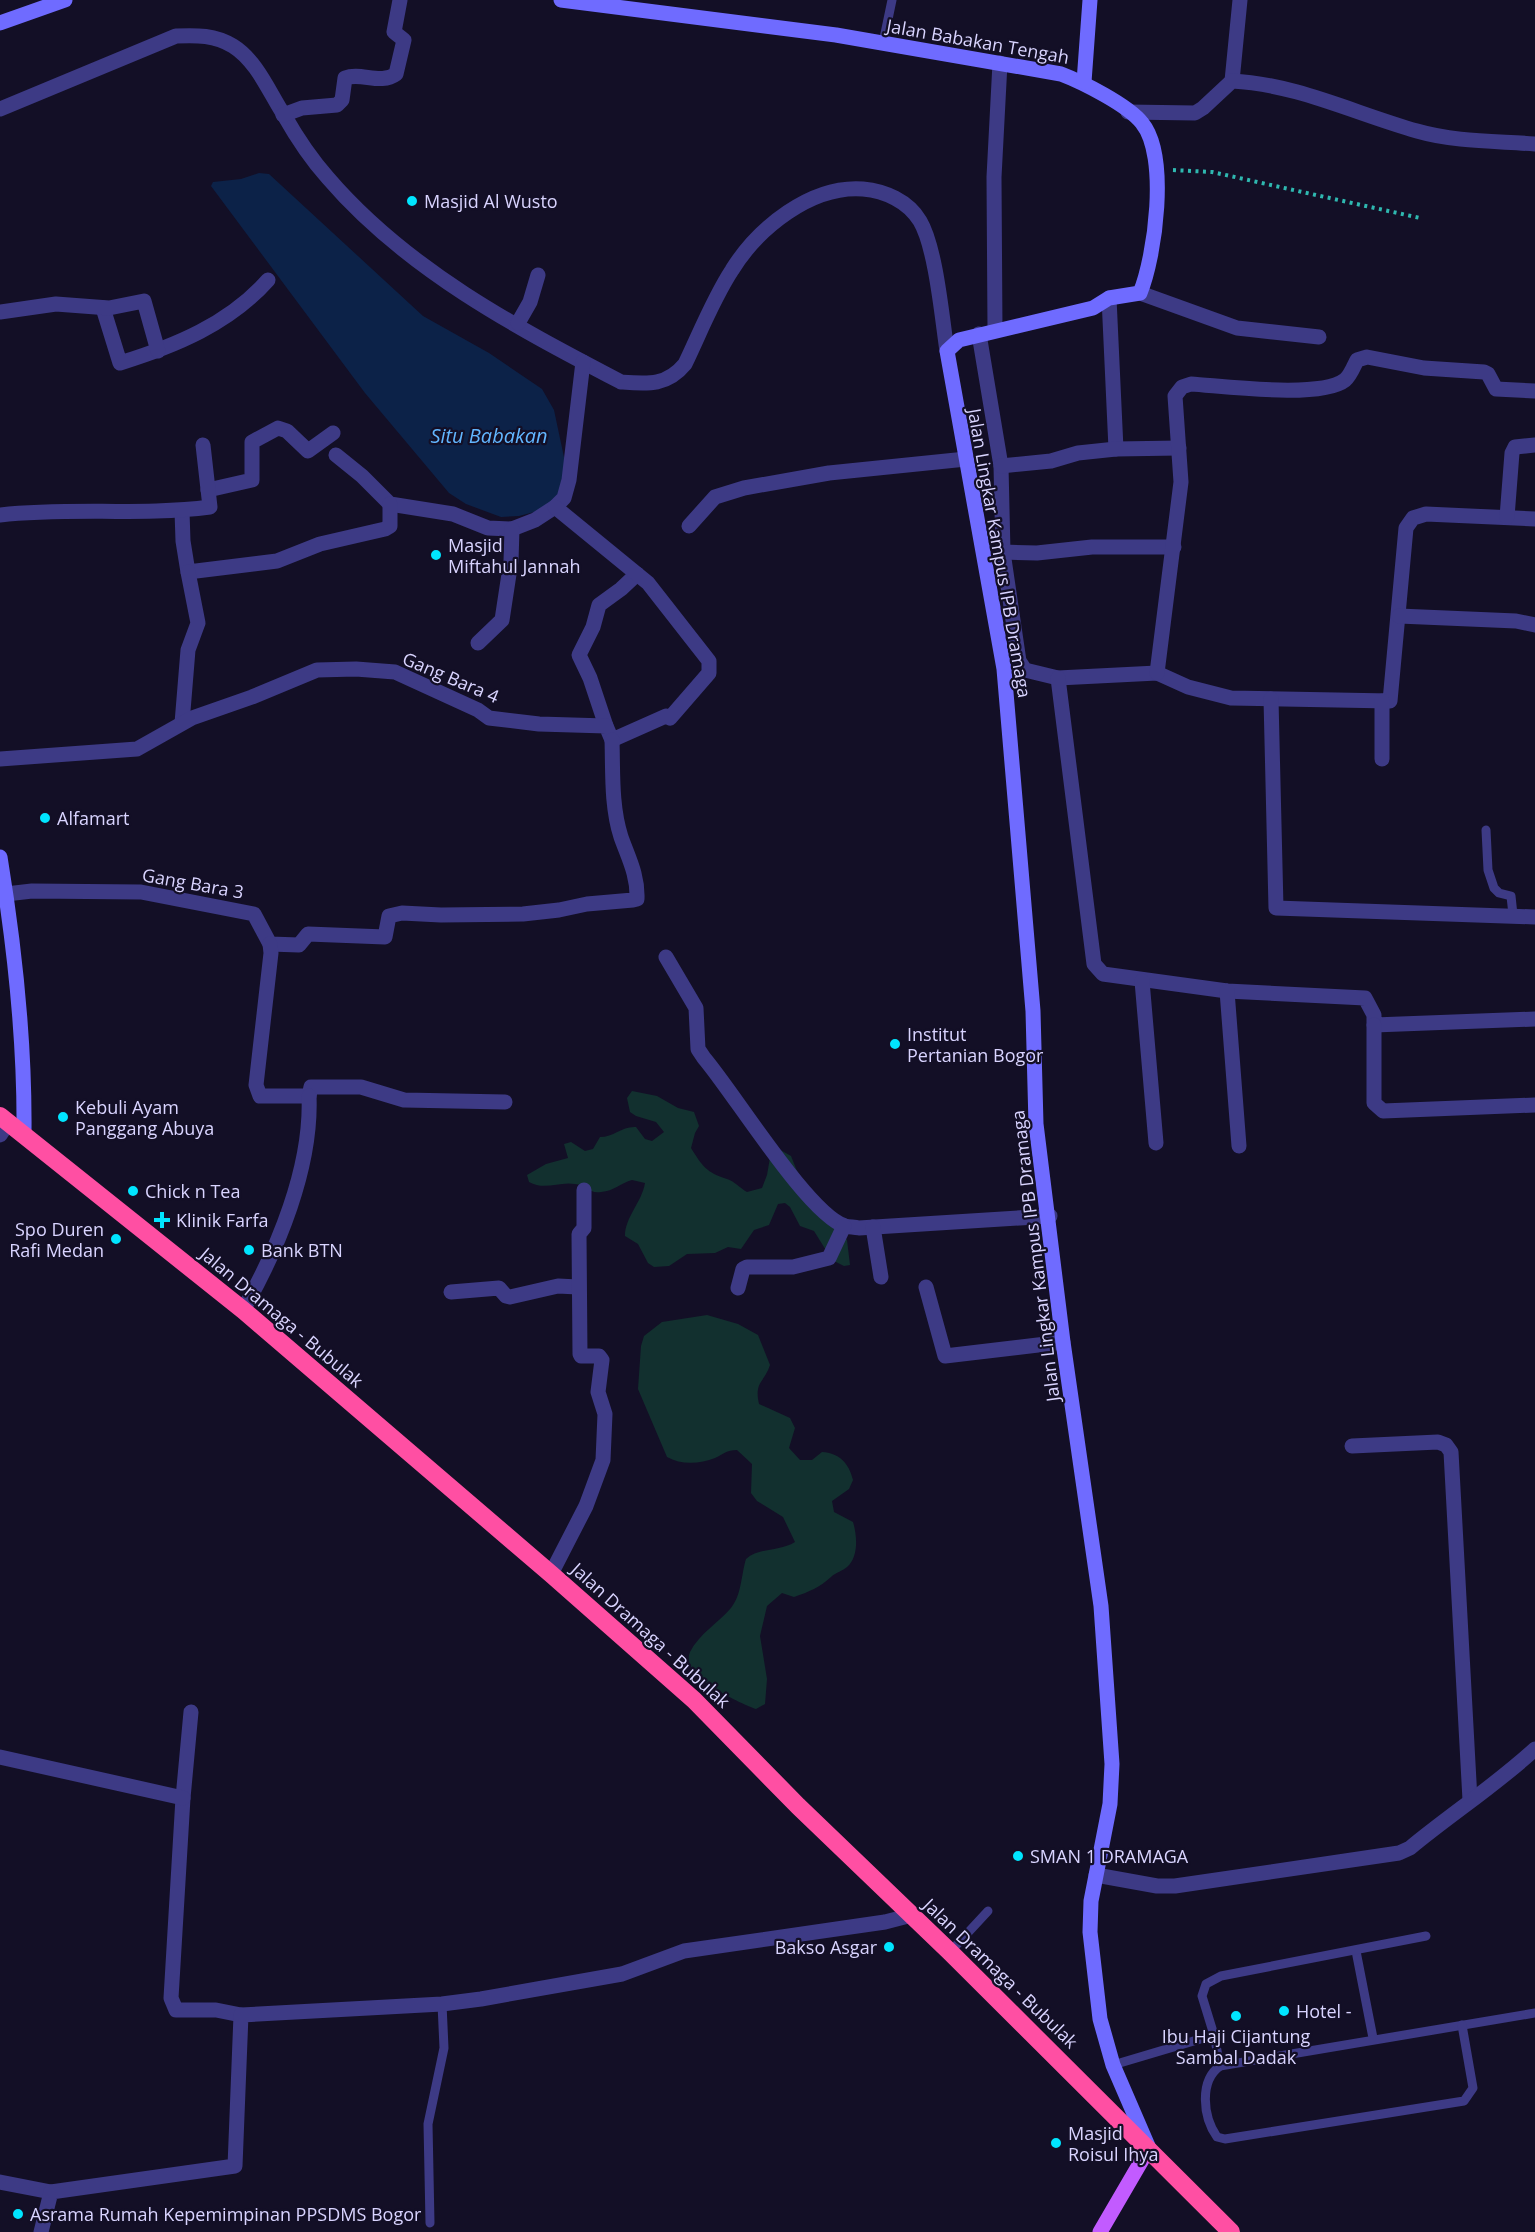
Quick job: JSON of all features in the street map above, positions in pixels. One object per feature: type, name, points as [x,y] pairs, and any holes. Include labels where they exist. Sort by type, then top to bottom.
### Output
[{"type":"highway","name":"Jalan Dramaga - Bubulak","points":[[3,1125],[24,1134],[243,1310],[694,1700],[798,1806],[950,1952],[1232,2232]]},
{"type":"main road","points":[[1100,2232],[1149,2148]]},
{"type":"street","points":[[0,23],[65,0]]},
{"type":"street","points":[[283,115],[302,108],[337,105],[342,100],[345,78],[350,76],[380,79],[396,74],[404,40],[394,32],[400,0]]},
{"type":"street","name":"Jalan Babakan Tengah","points":[[561,0],[751,23],[883,43],[1060,74],[1084,82],[1143,124],[1157,170],[1155,234],[1149,273],[1140,293]]},
{"type":"street","points":[[1084,82],[1090,0]]},
{"type":"street","points":[[1128,112],[1195,113],[1232,81],[1240,0]]},
{"type":"street","points":[[0,110],[176,36],[200,35],[216,38],[247,57],[283,115],[322,171],[386,236],[465,295],[621,382],[653,384],[665,381],[685,364],[719,292],[745,251],[804,202],[835,191],[856,189],[882,191],[904,204],[920,221],[937,284],[947,351]]},
{"type":"street","points":[[994,330],[994,177],[1000,63]]},
{"type":"street","points":[[1232,81],[1253,82],[1287,90],[1417,132],[1459,139],[1535,144]]},
{"type":"street","points":[[518,324],[530,302],[538,275]]},
{"type":"street","points":[[102,308],[120,363],[158,351],[209,328],[234,313],[268,280]]},
{"type":"street","points":[[947,351],[959,340],[1093,308],[1110,298],[1140,293],[1237,328],[1319,338]]},
{"type":"street","points":[[1110,298],[1116,449]]},
{"type":"street","points":[[0,312],[56,304],[102,308],[144,301],[158,351]]},
{"type":"street","points":[[979,334],[1002,466],[1003,552],[1019,661],[1025,670],[1058,678],[1157,673],[1188,687],[1231,698],[1390,700],[1406,528],[1413,518],[1426,514],[1535,519]]},
{"type":"street","name":"Jalan Lingkar Kampus IPB Dramaga","points":[[947,351],[1004,669],[1033,1011],[1036,1124],[1050,1216],[1063,1342],[1101,1606],[1110,1719],[1110,1804],[1096,1875],[1090,1932],[1100,2019],[1113,2065],[1149,2148]]},
{"type":"street","points":[[1157,673],[1181,482],[1175,396],[1182,387],[1191,384],[1310,390],[1332,387],[1346,379],[1357,360],[1367,357],[1424,368],[1484,372],[1488,374],[1496,389],[1535,391]]},
{"type":"street","points":[[336,455],[362,476],[390,504],[453,514],[488,528],[512,529],[536,520],[564,498],[569,480],[583,362]]},
{"type":"street","points":[[208,490],[252,480],[252,442],[278,428],[287,431],[308,451],[333,433]]},
{"type":"street","points":[[0,515],[72,510],[182,511],[210,507],[203,444]]},
{"type":"street","points":[[1507,517],[1512,453],[1515,447],[1535,445]]},
{"type":"street","points":[[1002,466],[1051,461],[1078,453],[1116,449],[1179,448]]},
{"type":"street","points":[[689,526],[715,497],[744,488],[829,473],[966,459]]},
{"type":"street","points":[[188,572],[277,561],[320,544],[385,529],[390,526],[390,504]]},
{"type":"street","name":"Gang Bara 4","points":[[0,759],[127,752],[147,746],[182,723],[317,670],[356,669],[402,675],[429,690],[478,710],[489,718],[609,733],[666,716],[670,718],[709,673],[711,667],[654,591],[637,574],[555,507]]},
{"type":"street","points":[[182,511],[183,541],[198,623],[188,650],[182,723]]},
{"type":"street","points":[[478,643],[502,621],[511,561],[512,529]]},
{"type":"street","points":[[1003,552],[1037,553],[1092,548],[1174,547]]},
{"type":"street","points":[[309,1096],[260,1096],[257,1092],[270,944],[299,945],[308,934],[385,938],[389,916],[402,913],[523,914],[637,899],[630,855],[622,838],[618,821],[609,733],[590,678],[579,655],[593,627],[599,605],[637,574]]},
{"type":"street","points":[[1399,616],[1516,621],[1535,625]]},
{"type":"street","points":[[1058,678],[1094,964],[1103,974],[1227,991],[1365,998],[1374,1015],[1374,1103],[1383,1111],[1535,1105]]},
{"type":"street","points":[[1270,699],[1276,908],[1535,917]]},
{"type":"street","points":[[1382,700],[1382,759]]},
{"type":"street","points":[[0,857],[25,1064],[24,1134]]},
{"type":"street","name":"Gang Bara 3","points":[[6,894],[101,891],[164,895],[177,901],[254,914],[270,944]]},
{"type":"street","points":[[666,957],[696,1008],[698,1049],[801,1187],[826,1214],[844,1226],[873,1227],[1050,1216]]},
{"type":"street","points":[[1142,981],[1156,1143]]},
{"type":"street","points":[[1227,991],[1239,1146]]},
{"type":"street","points":[[1374,1025],[1535,1019]]},
{"type":"street","points":[[243,1310],[263,1275],[286,1217],[302,1165],[311,1087],[352,1087],[404,1100],[505,1102]]},
{"type":"street","points":[[551,1574],[586,1506],[603,1460],[605,1414],[598,1392],[602,1360],[599,1356],[581,1356],[580,1354],[579,1234],[584,1228],[584,1190]]},
{"type":"street","points":[[738,1288],[743,1269],[747,1267],[793,1267],[829,1258],[844,1226]]},
{"type":"street","points":[[873,1227],[881,1277]]},
{"type":"street","points":[[451,1292],[499,1287],[506,1296],[510,1297],[554,1287],[578,1287]]},
{"type":"street","points":[[926,1287],[945,1356],[1063,1342]]},
{"type":"street","points":[[1352,1446],[1438,1442],[1446,1445],[1451,1452],[1470,1800]]},
{"type":"street","points":[[191,1712],[183,1798],[171,2003],[176,2010],[216,2010],[241,2015],[442,2004],[622,1974],[684,1951],[885,1923],[912,1915]]},
{"type":"street","points":[[1096,1875],[1156,1886],[1175,1886],[1399,1853],[1410,1848],[1470,1800],[1502,1780],[1535,1749]]},
{"type":"street","points":[[0,1757],[183,1798]]},
{"type":"street","points":[[0,2182],[51,2192],[235,2166],[241,2015]]},
{"type":"street","points":[[41,2232],[51,2192]]},
{"type":"lane","points":[[883,43],[892,0]]},
{"type":"lane","points":[[1486,830],[1489,879],[1499,893],[1511,896],[1513,915]]},
{"type":"lane","points":[[950,1952],[988,1911]]},
{"type":"lane","points":[[1220,2066],[1214,2035],[1202,1996],[1206,1984],[1221,1976],[1426,1936]]},
{"type":"lane","points":[[1356,1951],[1373,2038]]},
{"type":"lane","points":[[430,2223],[428,2124],[444,2048],[442,2004]]},
{"type":"lane","points":[[1462,2025],[1473,2088],[1464,2101],[1225,2139],[1217,2137],[1211,2128],[1206,2109],[1206,2084],[1210,2073],[1220,2066],[1373,2038],[1535,2013]]},
{"type":"lane","points":[[1113,2065],[1214,2035]]},
{"type":"path","points":[[1157,170],[1212,172],[1420,218]]},
{"type":"green space","points":[[632,1091],[657,1096],[678,1108],[694,1112],[699,1126],[691,1148],[710,1171],[732,1181],[747,1192],[762,1188],[771,1152],[777,1148],[791,1156],[797,1171],[847,1240],[850,1265],[844,1266],[832,1260],[814,1231],[800,1226],[790,1207],[785,1203],[778,1204],[769,1225],[754,1230],[741,1249],[728,1247],[715,1253],[687,1254],[669,1266],[654,1267],[648,1263],[638,1244],[625,1236],[628,1222],[641,1197],[645,1183],[632,1180],[610,1190],[597,1192],[575,1184],[541,1186],[529,1182],[527,1175],[546,1164],[568,1158],[564,1144],[571,1142],[585,1151],[593,1149],[600,1137],[626,1128],[636,1127],[645,1139],[652,1141],[664,1132],[656,1122],[630,1112],[627,1098]]},
{"type":"green space","points":[[707,1315],[738,1324],[758,1335],[770,1365],[759,1387],[759,1404],[790,1418],[795,1428],[789,1448],[800,1460],[812,1460],[822,1452],[833,1454],[846,1464],[853,1480],[849,1489],[832,1501],[834,1512],[853,1522],[856,1539],[854,1558],[845,1568],[814,1589],[794,1597],[782,1593],[767,1606],[760,1636],[767,1679],[765,1704],[756,1709],[725,1695],[702,1679],[693,1670],[689,1661],[690,1652],[698,1640],[735,1603],[746,1559],[751,1555],[795,1542],[783,1517],[757,1501],[751,1493],[752,1464],[737,1450],[728,1451],[703,1462],[684,1462],[667,1457],[638,1389],[641,1346],[644,1336],[662,1322]]},
{"type":"water","name":"Situ Babakan","points":[[259,173],[269,174],[423,316],[489,353],[542,389],[554,410],[565,462],[560,489],[554,502],[542,510],[519,516],[501,517],[466,504],[449,493],[365,393],[211,186],[213,182],[241,179]]},
{"type":"place","name":"Masjid Al Wusto","points":[[412,201]]},
{"type":"place","name":"Masjid Miftahul Jannah","points":[[436,555]]},
{"type":"place","name":"Alfamart","points":[[45,818]]},
{"type":"place","name":"Institut Pertanian Bogor","points":[[895,1044]]},
{"type":"place","name":"Kebuli Ayam Panggang Abuya","points":[[63,1117]]},
{"type":"place","name":"Chick n Tea","points":[[133,1191]]},
{"type":"place","name":"Klinik Farfa","points":[[162,1220]]},
{"type":"place","name":"Spo Duren Rafi Medan","points":[[116,1239]]},
{"type":"place","name":"Bank BTN","points":[[249,1250]]},
{"type":"place","name":"SMAN 1 DRAMAGA","points":[[1018,1856]]},
{"type":"place","name":"Bakso Asgar","points":[[889,1947]]},
{"type":"place","name":"Hotel -","points":[[1284,2011]]},
{"type":"place","name":"Ibu Haji Cijantung Sambal Dadak","points":[[1236,2016]]},
{"type":"place","name":"Masjid Roisul Ihya","points":[[1056,2143]]},
{"type":"place","name":"Asrama Rumah Kepemimpinan PPSDMS Bogor","points":[[18,2214]]}]
